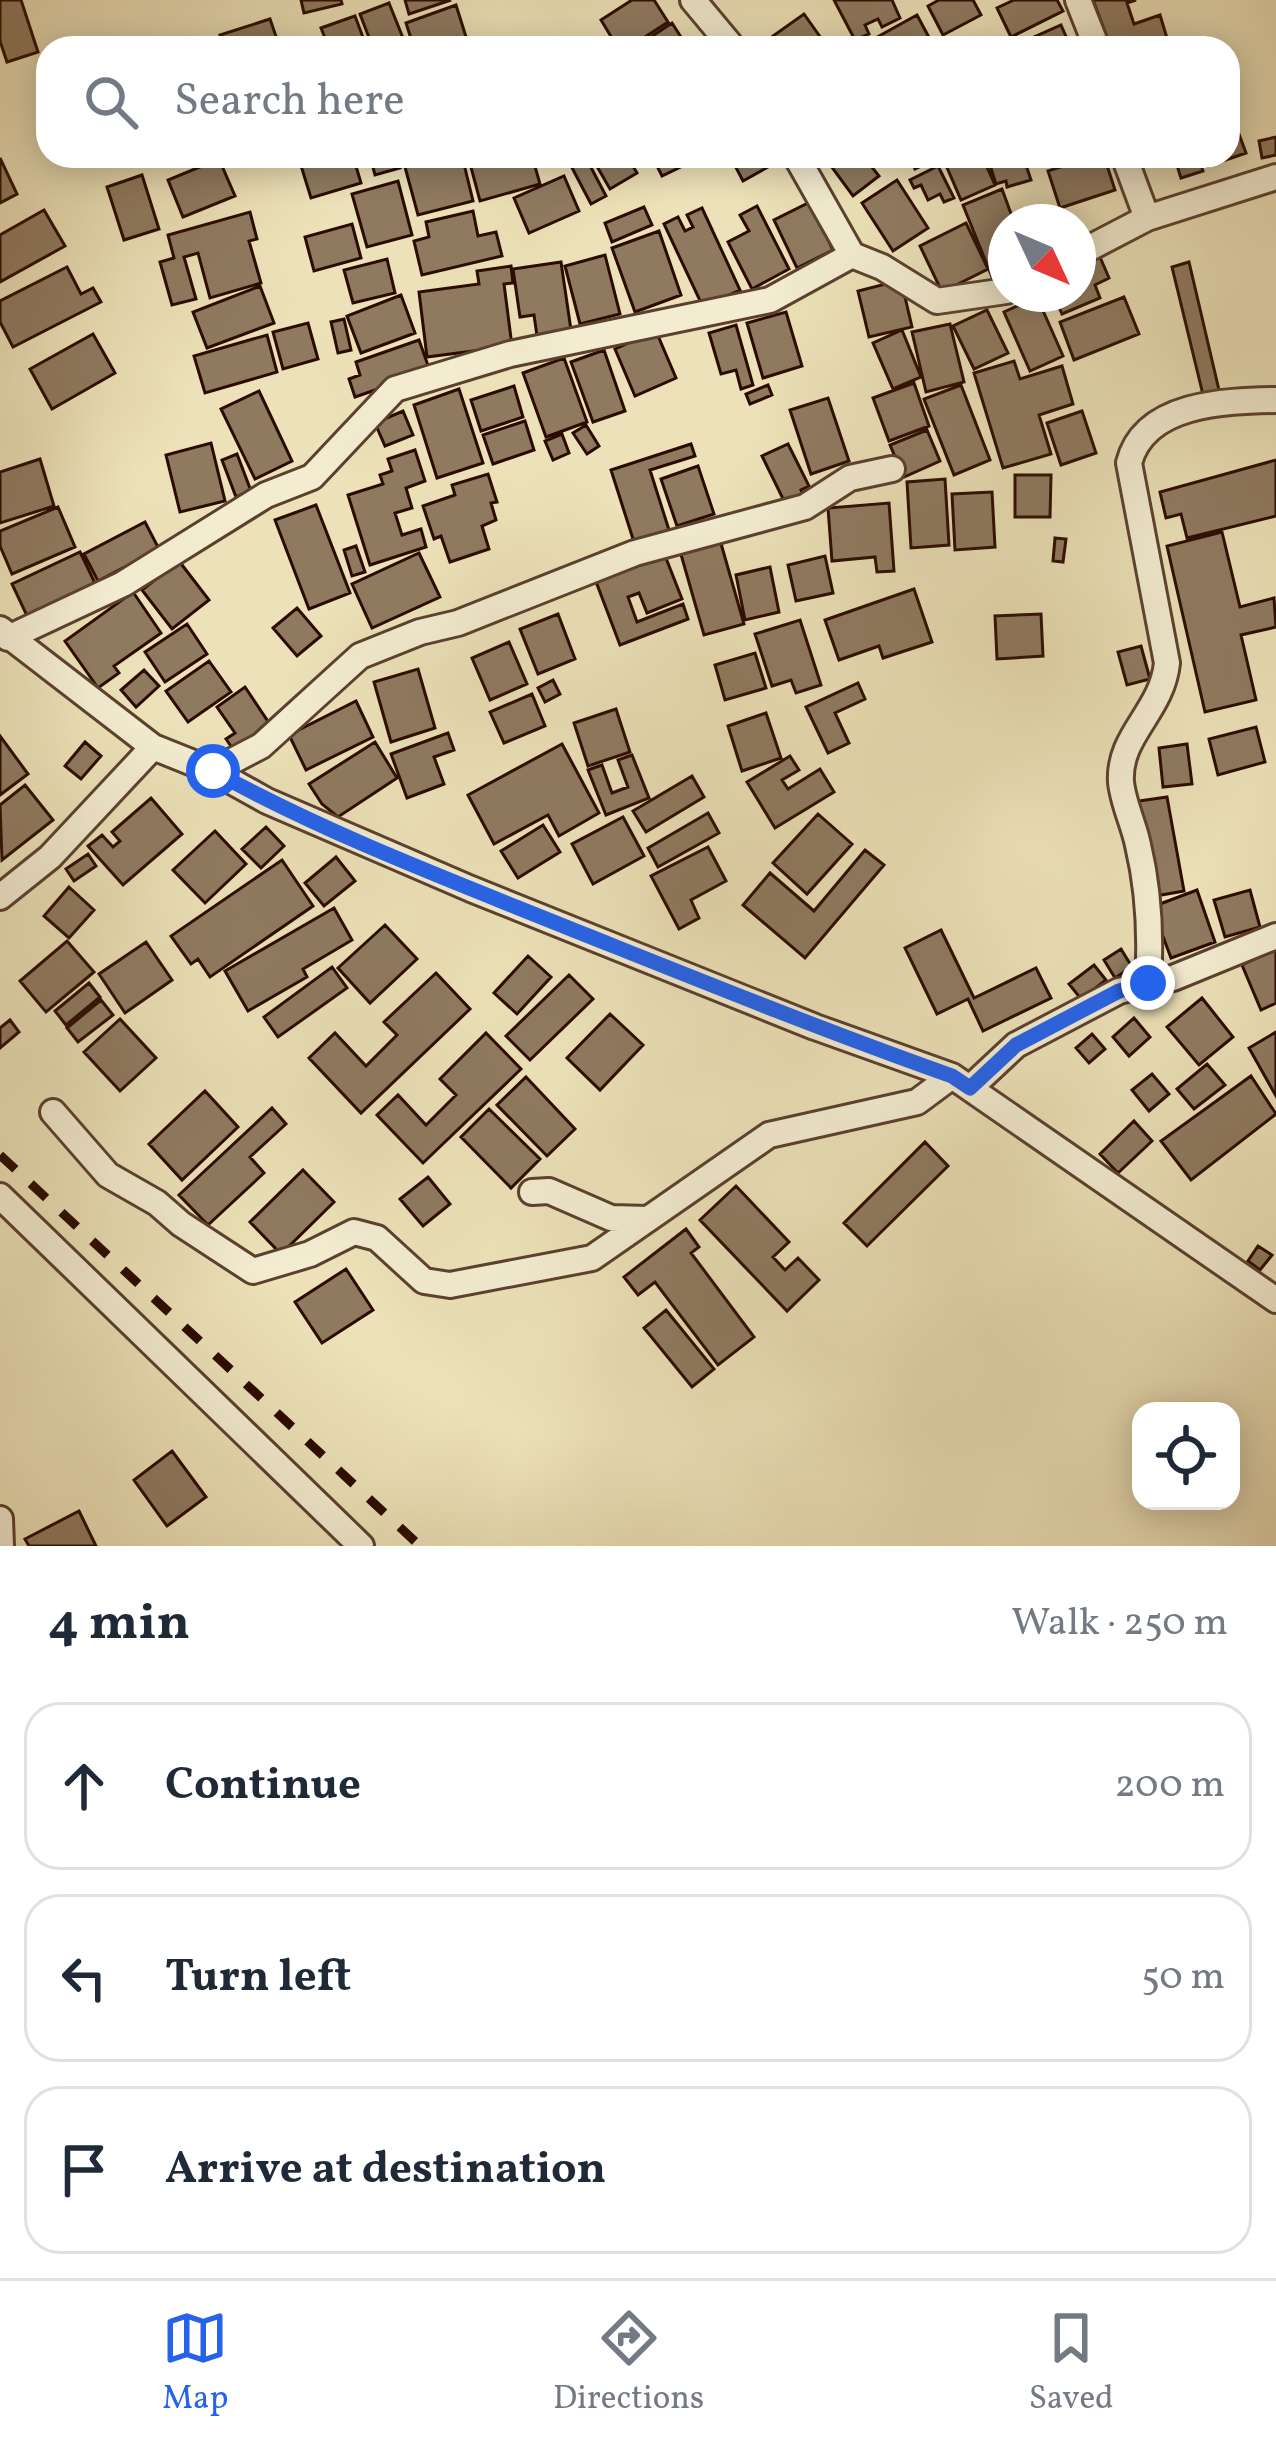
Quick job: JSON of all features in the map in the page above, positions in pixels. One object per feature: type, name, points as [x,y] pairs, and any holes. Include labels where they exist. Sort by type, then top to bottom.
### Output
[{"type":"street","points":[[693,0],[723,36]]},
{"type":"street","points":[[1078,0],[1092,36]]},
{"type":"street","points":[[803,168],[853,255],[938,301],[988,294]]},
{"type":"street","points":[[1129,168],[1148,218]]},
{"type":"street","points":[[1096,245],[1148,218],[1276,177]]},
{"type":"street","points":[[4,634],[123,584],[266,495],[312,477],[395,389],[510,354],[770,299],[853,255]]},
{"type":"street","points":[[1148,983],[1151,931],[1139,848],[1121,782],[1126,752],[1164,688],[1166,664],[1129,463],[1133,443],[1162,417],[1276,400]]},
{"type":"street","points":[[213,771],[261,746],[360,656],[635,553],[805,507],[850,478],[892,469]]},
{"type":"street","points":[[4,634],[153,747],[213,771],[267,801],[815,1028],[961,1082],[1276,1300]]},
{"type":"street","points":[[0,897],[50,857],[153,747]]},
{"type":"street","points":[[53,1112],[108,1175],[254,1271],[310,1254],[354,1232],[377,1238],[424,1281],[450,1286],[592,1258],[769,1136],[917,1102],[961,1082],[1016,1045],[1119,991],[1276,936]]},
{"type":"street","points":[[532,1192],[549,1191],[611,1218],[648,1219]]},
{"type":"street","points":[[0,1196],[361,1546]]},
{"type":"street","points":[[0,1519],[1,1546]]},
{"type":"building","points":[[0,0],[21,0],[36,53],[7,62],[0,41]]},
{"type":"building","points":[[301,0],[341,0],[342,4],[304,13]]},
{"type":"building","points":[[405,0],[451,0],[409,14]]},
{"type":"building","points":[[632,0],[654,0],[668,22],[646,36],[611,36],[601,20]]},
{"type":"building","points":[[834,0],[892,0],[900,18],[882,27],[878,19],[865,25],[869,34],[853,36]]},
{"type":"building","points":[[939,0],[973,0],[981,15],[943,35],[928,6]]},
{"type":"building","points":[[1014,0],[1057,0],[1063,11],[1011,36],[997,8]]},
{"type":"building","points":[[1093,0],[1136,0],[1127,3],[1134,24],[1160,15],[1166,36],[1106,36]]},
{"type":"building","points":[[389,3],[402,36],[368,36],[360,14]]},
{"type":"building","points":[[456,5],[466,36],[410,36],[406,23]]},
{"type":"building","points":[[804,14],[820,36],[773,36]]},
{"type":"building","points":[[917,15],[928,36],[879,36]]},
{"type":"building","points":[[355,16],[362,36],[324,36],[321,28]]},
{"type":"building","points":[[270,19],[276,36],[220,36]]},
{"type":"building","points":[[672,23],[680,36],[652,36]]},
{"type":"building","points":[[1061,25],[1066,36],[1036,36]]},
{"type":"building","points":[[1276,137],[1276,155],[1262,158],[1259,141]]},
{"type":"building","points":[[0,158],[17,194],[0,203]]},
{"type":"building","points":[[197,168],[223,168],[235,196],[183,217],[168,180]]},
{"type":"building","points":[[302,168],[357,168],[361,183],[311,198]]},
{"type":"building","points":[[373,168],[400,168],[375,175]]},
{"type":"building","points":[[405,168],[465,168],[473,201],[418,215]]},
{"type":"building","points":[[471,168],[535,168],[540,184],[480,201]]},
{"type":"building","points":[[572,168],[591,168],[606,196],[591,204]]},
{"type":"building","points":[[598,168],[634,168],[637,173],[610,189]]},
{"type":"building","points":[[736,168],[766,168],[743,181]]},
{"type":"building","points":[[832,168],[873,168],[879,176],[853,196]]},
{"type":"building","points":[[939,168],[954,198],[944,202],[940,194],[928,200],[921,185],[914,188],[910,180]]},
{"type":"building","points":[[947,168],[987,168],[995,185],[961,200]]},
{"type":"building","points":[[991,168],[1027,168],[1031,180],[1007,187],[1006,181],[996,184]]},
{"type":"building","points":[[1108,168],[1115,190],[1059,204],[1048,171]]},
{"type":"building","points":[[1178,168],[1202,168],[1203,171],[1181,178]]},
{"type":"building","points":[[142,175],[159,229],[124,240],[107,187]]},
{"type":"building","points":[[564,176],[579,211],[529,233],[514,198]]},
{"type":"building","points":[[897,180],[928,228],[893,251],[862,203]]},
{"type":"building","points":[[398,181],[412,235],[367,247],[352,194]]},
{"type":"building","points":[[1002,189],[1007,204],[988,204],[988,267],[963,205]]},
{"type":"building","points":[[810,202],[833,250],[797,268],[774,220]]},
{"type":"building","points":[[757,206],[789,269],[752,289],[728,242],[749,231],[740,215]]},
{"type":"building","points":[[644,207],[652,225],[612,242],[605,223]]},
{"type":"building","points":[[702,208],[740,290],[703,307],[664,224],[678,217],[685,231],[693,227],[687,215]]},
{"type":"building","points":[[44,210],[65,246],[0,282],[0,235]]},
{"type":"building","points":[[473,211],[478,236],[496,232],[502,256],[422,275],[414,241],[429,237],[426,222]]},
{"type":"building","points":[[250,212],[257,239],[249,241],[261,283],[210,298],[198,253],[184,257],[196,299],[172,305],[160,262],[174,258],[168,235]]},
{"type":"building","points":[[966,223],[988,269],[942,292],[920,246]]},
{"type":"building","points":[[352,224],[361,258],[314,271],[305,237]]},
{"type":"building","points":[[659,231],[681,295],[635,312],[612,248]]},
{"type":"building","points":[[605,255],[620,314],[580,324],[565,266]]},
{"type":"building","points":[[1100,257],[1109,278],[1096,284],[1096,259]]},
{"type":"building","points":[[387,259],[395,293],[353,303],[344,270]]},
{"type":"building","points":[[561,262],[571,330],[537,336],[534,315],[520,317],[513,269]]},
{"type":"building","points":[[1189,262],[1222,403],[1206,407],[1172,267]]},
{"type":"building","points":[[511,266],[513,283],[504,284],[512,346],[427,357],[419,292],[479,284],[477,271]]},
{"type":"building","points":[[67,267],[81,294],[93,288],[101,302],[13,347],[0,322],[0,301]]},
{"type":"building","points":[[901,280],[912,327],[869,337],[858,291]]},
{"type":"building","points":[[260,286],[274,323],[207,348],[193,312]]},
{"type":"building","points":[[401,295],[415,333],[361,353],[347,316]]},
{"type":"building","points":[[1124,297],[1139,334],[1074,360],[1060,322],[1096,312]]},
{"type":"building","points":[[987,310],[1008,353],[974,369],[953,326]]},
{"type":"building","points":[[786,312],[802,366],[763,378],[747,323]]},
{"type":"building","points":[[1004,312],[1044,312],[1063,356],[1030,371]]},
{"type":"building","points":[[344,319],[351,350],[338,353],[331,322]]},
{"type":"building","points":[[308,323],[318,359],[283,369],[273,332]]},
{"type":"building","points":[[950,324],[964,382],[926,392],[912,332]]},
{"type":"building","points":[[736,325],[753,385],[741,389],[736,370],[721,374],[709,333]]},
{"type":"building","points":[[902,330],[921,377],[893,389],[873,343]]},
{"type":"building","points":[[656,331],[676,378],[635,396],[615,349]]},
{"type":"building","points":[[93,334],[115,373],[52,409],[30,369]]},
{"type":"building","points":[[267,335],[277,372],[205,393],[194,356]]},
{"type":"building","points":[[419,340],[430,371],[355,397],[349,379],[360,375],[356,362]]},
{"type":"building","points":[[604,350],[625,411],[593,422],[571,362]]},
{"type":"building","points":[[564,358],[587,422],[546,437],[523,373]]},
{"type":"building","points":[[1014,361],[1020,379],[1062,366],[1073,404],[1039,415],[1051,454],[1003,468],[974,373]]},
{"type":"building","points":[[914,383],[929,426],[889,441],[873,398]]},
{"type":"building","points":[[768,385],[772,395],[750,404],[746,394]]},
{"type":"building","points":[[961,385],[990,460],[954,475],[924,399]]},
{"type":"building","points":[[514,386],[523,417],[481,431],[471,400]]},
{"type":"building","points":[[459,389],[483,463],[437,478],[414,405]]},
{"type":"building","points":[[259,391],[292,461],[255,479],[221,409]]},
{"type":"building","points":[[828,398],[849,461],[811,474],[790,410]]},
{"type":"building","points":[[403,411],[413,435],[385,446],[375,423]]},
{"type":"building","points":[[1082,411],[1096,453],[1061,465],[1047,423]]},
{"type":"building","points":[[525,421],[534,450],[493,464],[483,435]]},
{"type":"building","points":[[586,425],[599,446],[587,454],[573,433]]},
{"type":"building","points":[[927,430],[940,461],[904,477],[890,445]]},
{"type":"building","points":[[562,434],[569,453],[553,460],[545,441]]},
{"type":"building","points":[[211,443],[225,501],[180,512],[166,455]]},
{"type":"building","points":[[691,444],[695,456],[650,470],[669,530],[634,542],[611,470]]},
{"type":"building","points":[[788,444],[809,486],[801,490],[805,498],[787,507],[762,456]]},
{"type":"building","points":[[415,450],[425,481],[406,488],[412,508],[395,513],[402,535],[421,529],[426,547],[370,565],[348,495],[383,484],[380,475],[392,471],[388,459]]},
{"type":"building","points":[[237,454],[251,491],[236,497],[222,460]]},
{"type":"building","points":[[40,459],[54,506],[0,523],[0,472]]},
{"type":"building","points":[[1276,460],[1276,516],[1187,538],[1181,514],[1166,518],[1160,492]]},
{"type":"building","points":[[698,466],[714,514],[677,526],[661,479]]},
{"type":"building","points":[[488,474],[497,502],[491,503],[496,520],[482,526],[489,549],[450,562],[441,536],[434,539],[423,506],[455,495],[452,485]]},
{"type":"building","points":[[1015,475],[1051,475],[1050,517],[1015,517]]},
{"type":"building","points":[[945,479],[949,545],[911,548],[907,482]]},
{"type":"building","points":[[992,492],[995,547],[955,550],[952,494]]},
{"type":"building","points":[[889,503],[894,571],[877,572],[875,557],[832,561],[828,508]]},
{"type":"building","points":[[316,505],[350,593],[309,609],[275,520]]},
{"type":"building","points":[[58,507],[75,547],[12,574],[0,546],[0,531]]},
{"type":"building","points":[[145,522],[159,549],[98,581],[84,554]]},
{"type":"building","points":[[1222,532],[1240,607],[1274,598],[1276,627],[1241,635],[1256,700],[1205,712],[1167,546]]},
{"type":"building","points":[[1055,538],[1066,539],[1063,562],[1053,561]]},
{"type":"building","points":[[720,540],[744,624],[704,635],[680,551]]},
{"type":"building","points":[[356,546],[365,572],[352,576],[344,550]]},
{"type":"building","points":[[80,552],[96,585],[28,618],[12,584]]},
{"type":"building","points":[[419,553],[440,597],[372,628],[352,584]]},
{"type":"building","points":[[664,553],[682,599],[647,613],[639,593],[628,597],[637,622],[683,604],[688,619],[620,645],[595,579]]},
{"type":"building","points":[[825,556],[833,593],[796,601],[788,565]]},
{"type":"building","points":[[179,561],[209,600],[172,629],[142,590]]},
{"type":"building","points":[[770,567],[779,612],[745,620],[736,575]]},
{"type":"building","points":[[914,589],[932,642],[883,658],[879,646],[839,660],[825,620]]},
{"type":"building","points":[[133,592],[161,633],[114,666],[119,673],[98,688],[65,641]]},
{"type":"building","points":[[297,608],[321,636],[297,656],[273,628]]},
{"type":"building","points":[[558,614],[575,659],[538,674],[520,629]]},
{"type":"building","points":[[1041,614],[1043,656],[997,659],[995,616]]},
{"type":"building","points":[[800,620],[821,685],[796,693],[791,680],[772,686],[755,634]]},
{"type":"building","points":[[187,624],[207,654],[165,682],[145,652]]},
{"type":"building","points":[[509,642],[527,684],[490,700],[472,658]]},
{"type":"building","points":[[1141,646],[1150,679],[1127,685],[1118,652]]},
{"type":"building","points":[[755,653],[766,688],[725,700],[715,665]]},
{"type":"building","points":[[209,661],[231,692],[188,722],[166,691]]},
{"type":"building","points":[[418,669],[435,728],[391,742],[374,682]]},
{"type":"building","points":[[144,670],[159,686],[136,707],[121,690]]},
{"type":"building","points":[[553,680],[560,694],[545,702],[538,688]]},
{"type":"building","points":[[858,683],[865,699],[835,713],[849,743],[828,753],[806,707]]},
{"type":"building","points":[[245,687],[271,726],[235,752],[226,739],[235,733],[217,707]]},
{"type":"building","points":[[532,694],[545,726],[504,743],[490,712]]},
{"type":"building","points":[[356,701],[373,737],[306,770],[289,735]]},
{"type":"building","points":[[616,709],[630,752],[588,766],[574,723]]},
{"type":"building","points":[[766,713],[781,758],[742,771],[728,726]]},
{"type":"building","points":[[1256,727],[1265,762],[1218,775],[1209,739]]},
{"type":"building","points":[[448,733],[454,750],[434,757],[444,784],[407,798],[391,754]]},
{"type":"building","points":[[0,736],[28,774],[0,795]]},
{"type":"building","points":[[85,742],[101,756],[81,779],[65,766]]},
{"type":"building","points":[[375,742],[397,778],[338,817],[309,784]]},
{"type":"building","points":[[562,744],[599,813],[559,836],[548,815],[494,844],[468,795]]},
{"type":"building","points":[[1187,744],[1192,784],[1163,787],[1159,748]]},
{"type":"building","points":[[632,755],[649,798],[606,815],[588,770],[602,765],[612,793],[628,787],[618,760]]},
{"type":"building","points":[[790,756],[799,770],[782,780],[788,789],[820,769],[834,792],[775,828],[747,782]]},
{"type":"building","points":[[692,776],[704,797],[646,832],[633,811]]},
{"type":"building","points":[[25,785],[53,820],[2,860],[0,805]]},
{"type":"building","points":[[1167,797],[1184,891],[1156,896],[1139,801]]},
{"type":"building","points":[[151,798],[182,834],[123,885],[88,846],[102,835],[113,847],[120,841],[112,832]]},
{"type":"building","points":[[708,813],[719,833],[658,867],[648,848]]},
{"type":"building","points":[[818,814],[852,844],[807,894],[773,863]]},
{"type":"building","points":[[623,817],[644,856],[593,884],[572,844]]},
{"type":"building","points":[[543,825],[560,852],[518,878],[501,851]]},
{"type":"building","points":[[266,827],[284,846],[261,868],[242,849]]},
{"type":"building","points":[[215,831],[246,864],[205,903],[173,870]]},
{"type":"building","points":[[708,847],[726,881],[691,900],[699,918],[679,929],[651,876]]},
{"type":"building","points":[[865,850],[884,865],[805,958],[743,905],[770,873],[814,911]]},
{"type":"building","points":[[88,854],[96,866],[74,881],[66,869]]},
{"type":"building","points":[[336,857],[355,881],[324,906],[305,883]]},
{"type":"building","points":[[282,860],[313,906],[210,977],[198,959],[191,964],[171,936]]},
{"type":"building","points":[[69,887],[94,910],[69,938],[44,916]]},
{"type":"building","points":[[1197,890],[1215,942],[1171,958],[1152,907]]},
{"type":"building","points":[[1250,890],[1260,927],[1225,937],[1214,900]]},
{"type":"building","points":[[334,908],[352,940],[303,969],[307,977],[248,1011],[225,971]]},
{"type":"building","points":[[385,925],[417,959],[370,1003],[338,968]]},
{"type":"building","points":[[941,930],[974,998],[1036,968],[1051,998],[983,1031],[968,999],[937,1014],[905,948]]},
{"type":"building","points":[[67,941],[94,972],[46,1012],[20,981]]},
{"type":"building","points":[[146,942],[172,980],[125,1013],[99,974]]},
{"type":"building","points":[[1121,949],[1132,967],[1115,978],[1104,960]]},
{"type":"building","points":[[1276,949],[1276,1003],[1261,1010],[1242,965]]},
{"type":"building","points":[[528,956],[551,977],[517,1014],[494,993]]},
{"type":"building","points":[[1094,965],[1106,980],[1081,999],[1069,984]]},
{"type":"building","points":[[332,967],[347,988],[278,1037],[264,1017]]},
{"type":"building","points":[[436,973],[470,1009],[361,1113],[309,1058],[335,1033],[366,1066],[397,1035],[384,1022]]},
{"type":"building","points":[[569,975],[593,999],[530,1060],[506,1036]]},
{"type":"building","points":[[89,983],[100,997],[66,1025],[55,1011]]},
{"type":"building","points":[[1202,998],[1233,1037],[1199,1065],[1167,1027]]},
{"type":"building","points":[[101,1000],[113,1015],[78,1042],[67,1028]]},
{"type":"building","points":[[610,1014],[643,1045],[600,1090],[567,1058]]},
{"type":"building","points":[[1134,1018],[1150,1037],[1129,1056],[1113,1037]]},
{"type":"building","points":[[120,1019],[156,1058],[120,1091],[84,1052]]},
{"type":"building","points":[[10,1020],[19,1032],[0,1048],[0,1028]]},
{"type":"building","points":[[1276,1032],[1276,1096],[1249,1048]]},
{"type":"building","points":[[486,1033],[521,1069],[423,1163],[377,1115],[398,1095],[426,1125],[456,1095],[440,1079]]},
{"type":"building","points":[[1092,1034],[1105,1049],[1089,1063],[1076,1048]]},
{"type":"building","points":[[1207,1064],[1225,1085],[1194,1109],[1177,1089]]},
{"type":"building","points":[[1152,1074],[1169,1094],[1149,1111],[1132,1090]]},
{"type":"building","points":[[1251,1076],[1276,1114],[1191,1180],[1161,1141]]},
{"type":"building","points":[[526,1077],[575,1129],[547,1156],[497,1105]]},
{"type":"building","points":[[205,1091],[238,1127],[182,1180],[149,1144]]},
{"type":"building","points":[[272,1108],[286,1124],[250,1157],[264,1173],[208,1225],[179,1195]]},
{"type":"building","points":[[489,1109],[540,1159],[511,1188],[461,1137]]},
{"type":"building","points":[[1134,1121],[1152,1141],[1118,1173],[1100,1154]]},
{"type":"building","points":[[925,1142],[948,1166],[867,1246],[844,1223]]},
{"type":"building","points":[[303,1170],[334,1202],[281,1254],[250,1222]]},
{"type":"building","points":[[428,1177],[450,1204],[423,1226],[400,1199]]},
{"type":"building","points":[[736,1186],[789,1242],[773,1257],[785,1270],[798,1258],[819,1280],[787,1311],[700,1220]]},
{"type":"building","points":[[686,1229],[699,1247],[691,1253],[754,1337],[718,1365],[655,1282],[638,1295],[624,1277]]},
{"type":"building","points":[[1258,1246],[1272,1255],[1260,1270],[1248,1261]]},
{"type":"building","points":[[346,1269],[373,1310],[322,1343],[295,1302]]},
{"type":"building","points":[[666,1310],[714,1369],[692,1387],[644,1328]]},
{"type":"building","points":[[172,1451],[206,1497],[167,1526],[134,1480]]},
{"type":"building","points":[[79,1511],[96,1546],[29,1546],[25,1539]]},
{"type":"railway","points":[[0,1155],[420,1546]]},
{"type":"route","points":[[213,771],[267,801],[472,889],[815,1028],[952,1076],[970,1088],[1016,1045],[1119,991],[1148,983]]}]
